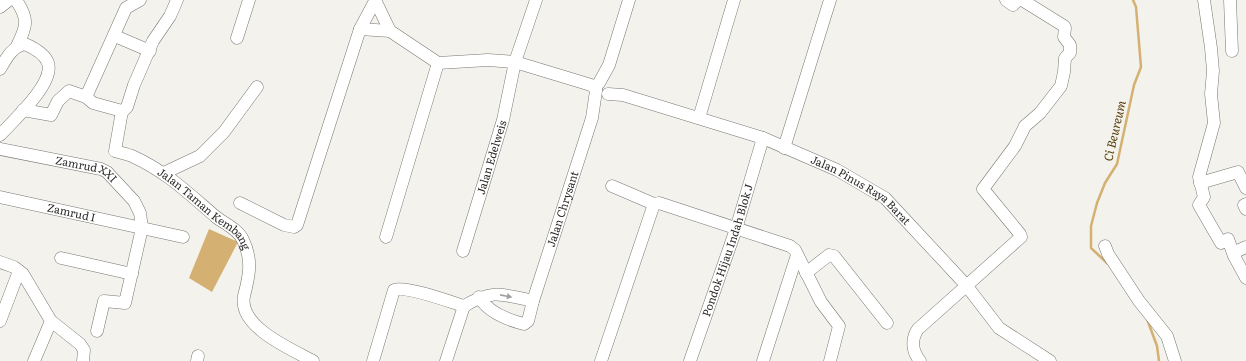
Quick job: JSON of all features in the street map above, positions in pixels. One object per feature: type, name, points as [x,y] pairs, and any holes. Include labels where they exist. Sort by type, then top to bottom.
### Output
[{"type":"street","points":[[0,7],[9,0]]},
{"type":"street","points":[[0,69],[11,52],[17,46],[26,27],[26,18],[16,0]]},
{"type":"street","points":[[86,97],[115,36],[126,8],[140,0]]},
{"type":"street","points":[[23,110],[51,115],[58,101],[68,91],[86,97],[93,103],[122,112],[127,107],[134,85],[150,51],[153,41],[170,16],[177,0]]},
{"type":"street","points":[[237,38],[249,0]]},
{"type":"street","points":[[240,203],[284,225],[294,227],[297,225],[360,29],[375,0]]},
{"type":"street","points":[[375,0],[390,31]]},
{"type":"street","name":"Jalan Edelweis","points":[[463,251],[503,120],[516,62],[536,0]]},
{"type":"street","points":[[601,88],[628,0]]},
{"type":"street","points":[[699,118],[734,0]]},
{"type":"street","points":[[784,148],[830,0]]},
{"type":"street","points":[[1006,0],[1014,5],[1018,0]]},
{"type":"street","points":[[920,361],[914,350],[914,335],[966,285],[1021,237],[983,189],[1014,146],[1025,126],[1040,113],[1061,86],[1065,58],[1070,53],[1070,45],[1064,37],[1064,26],[1022,0]]},
{"type":"street","points":[[1204,0],[1213,71],[1211,94],[1214,123],[1199,178],[1204,197],[1199,206],[1221,242],[1228,239],[1235,252],[1234,256],[1246,278]]},
{"type":"street","points":[[1230,0],[1232,51]]},
{"type":"street","points":[[360,29],[390,31],[438,63],[386,237]]},
{"type":"street","points":[[115,36],[150,51]]},
{"type":"street","points":[[0,135],[38,93],[49,74],[48,62],[37,49],[25,44],[17,46]]},
{"type":"street","name":"Jalan Pinus Raya Barat","points":[[438,63],[488,60],[516,62],[763,138],[837,170],[885,198],[966,285],[1000,328],[1022,344],[1050,361]]},
{"type":"street","points":[[164,173],[200,156],[224,132],[257,88]]},
{"type":"street","name":"Jalan Chrysant","points":[[479,297],[485,306],[513,321],[524,324],[528,320],[601,88]]},
{"type":"street","name":"Jalan Taman Kembang","points":[[122,112],[115,151],[131,156],[164,173],[192,194],[217,217],[237,231],[246,248],[250,272],[244,303],[253,324],[272,338],[313,361]]},
{"type":"street","name":"Pondok Hijau Indah Blok J","points":[[690,361],[736,229],[763,138]]},
{"type":"street","name":"Zamrud XXI","points":[[0,149],[104,170],[137,204],[142,228]]},
{"type":"street","points":[[1200,183],[1238,172],[1246,188]]},
{"type":"street","points":[[612,186],[654,204],[659,202],[790,246],[797,254],[821,302],[839,326],[830,361]]},
{"type":"street","name":"Zamrud I","points":[[0,197],[183,238]]},
{"type":"street","points":[[601,361],[654,204]]},
{"type":"street","points":[[1246,204],[1244,205],[1246,209]]},
{"type":"street","points":[[97,331],[104,302],[125,303],[142,228]]},
{"type":"street","points":[[1105,246],[1108,254],[1139,301],[1146,307],[1167,336],[1175,361]]},
{"type":"street","points":[[1235,252],[1246,247]]},
{"type":"street","points":[[763,361],[797,254]]},
{"type":"street","points":[[806,273],[829,255],[834,256],[887,323]]},
{"type":"street","points":[[61,258],[132,274]]},
{"type":"street","points":[[0,262],[19,271],[27,279],[51,321],[80,344],[84,350],[83,361]]},
{"type":"street","points":[[0,321],[19,271]]},
{"type":"street","points":[[373,361],[394,290],[409,290],[464,306]]},
{"type":"street","points":[[446,361],[464,306],[479,297],[494,294],[533,301]]},
{"type":"street","points":[[34,361],[51,321]]},
{"type":"shaded area","points":[[209,229],[238,242],[212,292],[189,278]]},
{"type":"waterway","name":"Ci Beureum","points":[[1108,264],[1091,248],[1091,226],[1097,203],[1105,183],[1117,164],[1134,85],[1141,67],[1136,7],[1133,0]]},
{"type":"waterway","name":"Ci Beureum","points":[[1147,319],[1157,346],[1159,361]]}]
